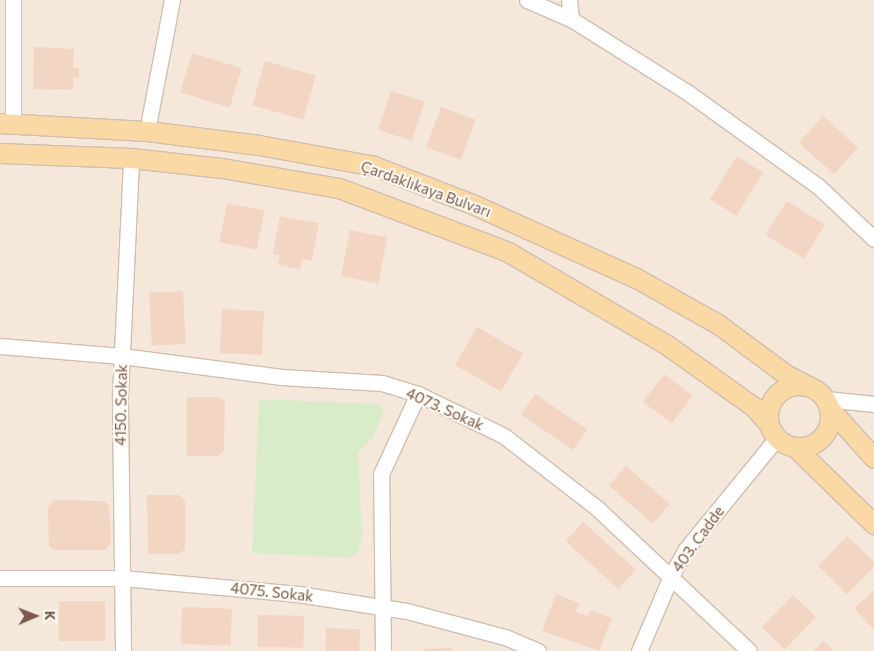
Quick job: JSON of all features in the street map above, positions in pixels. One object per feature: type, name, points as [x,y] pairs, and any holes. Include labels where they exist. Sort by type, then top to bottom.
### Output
[{"type":"main road","name":"Çardaklıkaya Bulvarı","points":[[6,123],[147,131],[259,145],[374,166],[470,203],[638,279],[718,324],[785,374],[809,386]]},
{"type":"main road","name":"Çardaklıkaya Bulvarı","points":[[0,153],[132,158],[222,168],[339,188],[508,252],[667,345],[754,407],[772,431]]},
{"type":"main road","points":[[874,458],[828,404],[809,386],[799,384],[780,390],[769,407],[772,431],[796,448],[874,524]]},
{"type":"main road","points":[[796,448],[815,443],[823,437],[830,419],[828,404]]},
{"type":"street","points":[[6,123],[14,0]]},
{"type":"street","points":[[147,131],[172,0]]},
{"type":"street","points":[[527,0],[571,19],[687,92],[748,134],[818,186],[874,239]]},
{"type":"street","points":[[569,0],[571,19]]},
{"type":"street","name":"4150. Sokak","points":[[123,651],[122,356],[132,158]]},
{"type":"street","name":"4073. Sokak","points":[[0,346],[122,356],[282,377],[382,383],[418,394],[504,436],[598,509],[749,651]]},
{"type":"street","points":[[383,651],[381,474],[418,394]]},
{"type":"street","points":[[828,404],[874,404]]},
{"type":"street","name":"403. Cadde","points":[[638,651],[670,576],[686,549],[772,431]]},
{"type":"street","name":"4075. Sokak","points":[[0,578],[122,578],[298,594],[384,607],[505,637],[538,651]]},
{"type":"shaded area","points":[[0,0],[874,0],[874,651],[0,651]]},
{"type":"green space","points":[[259,399],[379,404],[384,412],[373,437],[358,453],[362,537],[357,553],[350,558],[252,553]]},
{"type":"building","points":[[34,47],[74,49],[73,68],[79,68],[79,78],[73,77],[73,90],[33,89]]},
{"type":"building","points":[[192,53],[242,68],[230,107],[180,92]]},
{"type":"building","points":[[265,61],[316,76],[303,120],[252,105]]},
{"type":"building","points":[[391,91],[424,102],[412,141],[378,130]]},
{"type":"building","points":[[441,107],[476,120],[461,160],[426,147]]},
{"type":"building","points":[[823,116],[858,147],[834,174],[799,143]]},
{"type":"building","points":[[737,156],[763,172],[736,216],[710,199]]},
{"type":"building","points":[[787,201],[825,225],[804,259],[766,235]]},
{"type":"building","points":[[227,203],[264,210],[257,250],[219,242]]},
{"type":"building","points":[[280,216],[319,223],[312,261],[302,259],[300,269],[278,265],[280,255],[273,254]]},
{"type":"building","points":[[350,230],[387,237],[378,283],[341,276]]},
{"type":"building","points":[[183,291],[186,344],[152,346],[149,293]]},
{"type":"building","points":[[222,309],[264,311],[262,355],[220,353]]},
{"type":"building","points":[[477,327],[523,354],[501,392],[455,365]]},
{"type":"building","points":[[664,374],[693,396],[672,424],[643,402]]},
{"type":"building","points":[[535,394],[587,429],[573,450],[521,415]]},
{"type":"building","points":[[187,397],[219,397],[225,402],[224,451],[218,456],[187,456]]},
{"type":"building","points":[[626,466],[670,504],[653,524],[609,486]]},
{"type":"building","points":[[147,495],[179,495],[185,500],[185,549],[179,554],[148,554]]},
{"type":"building","points":[[53,500],[104,501],[109,506],[111,542],[105,550],[56,550],[49,547],[48,508]]},
{"type":"building","points":[[583,522],[636,570],[618,589],[566,541]]},
{"type":"building","points":[[847,536],[874,562],[874,567],[847,594],[818,566]]},
{"type":"building","points":[[874,590],[874,630],[854,608]]},
{"type":"building","points":[[556,594],[579,603],[576,612],[588,616],[591,610],[612,618],[599,651],[542,631]]},
{"type":"building","points":[[793,595],[816,617],[785,650],[762,627]]},
{"type":"building","points":[[59,601],[105,601],[105,641],[59,641]]},
{"type":"building","points":[[182,607],[232,609],[231,646],[181,644]]},
{"type":"building","points":[[258,615],[304,616],[303,648],[257,647]]},
{"type":"building","points":[[326,628],[360,629],[359,651],[325,651]]},
{"type":"building","points":[[824,641],[834,651],[813,651]]},
{"type":"building","points":[[452,648],[452,651],[424,651],[424,649]]}]
